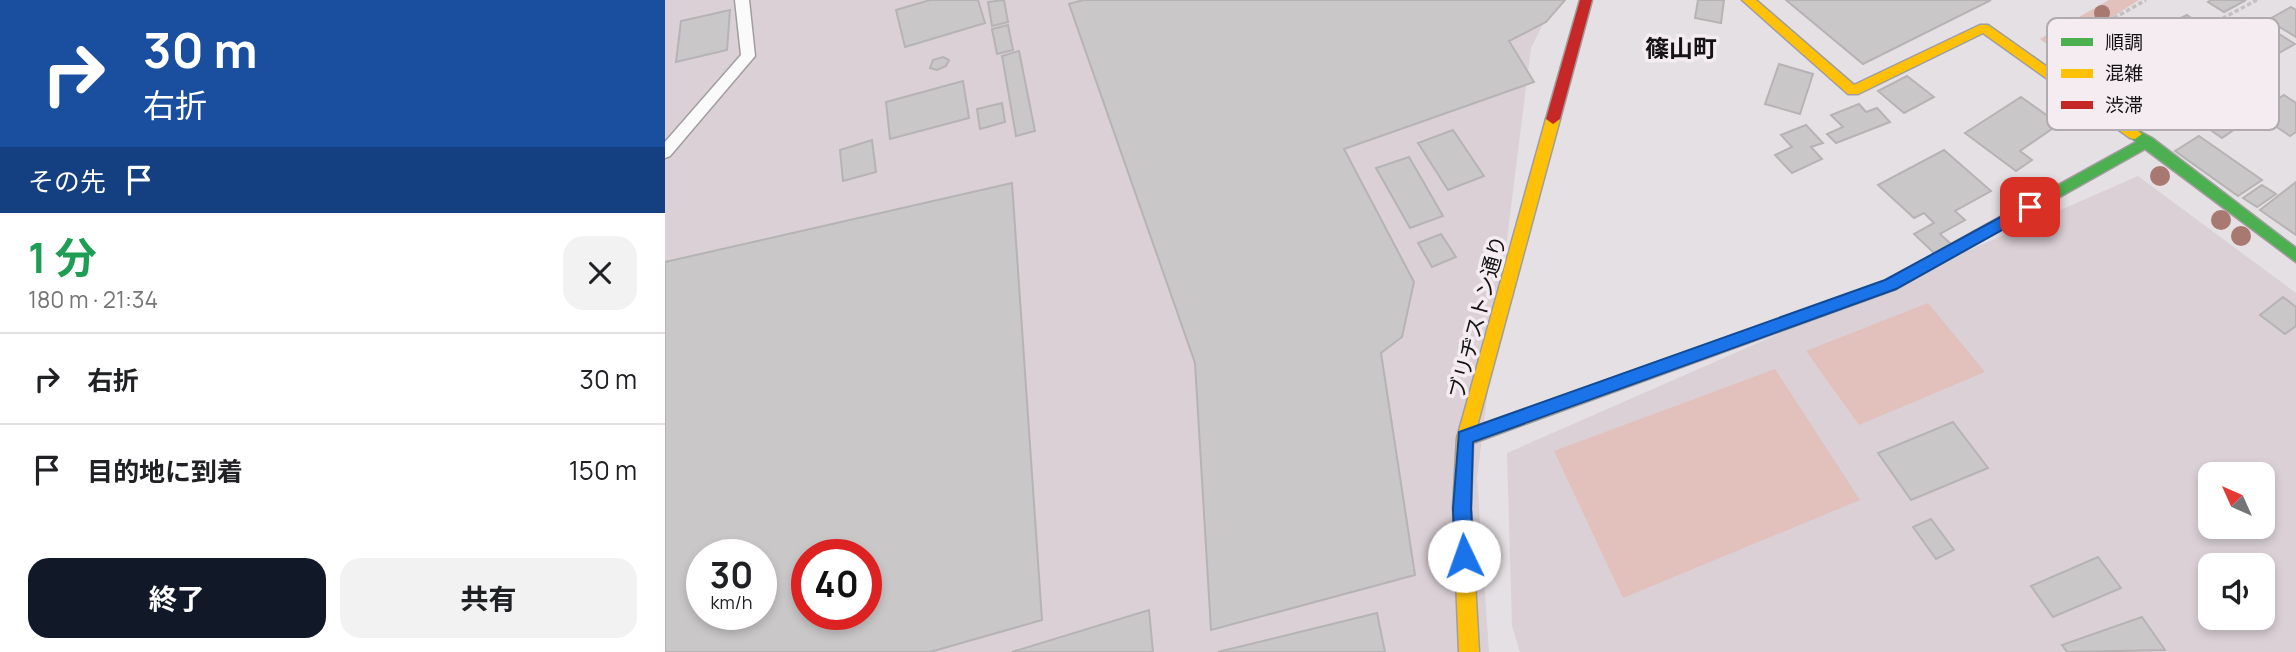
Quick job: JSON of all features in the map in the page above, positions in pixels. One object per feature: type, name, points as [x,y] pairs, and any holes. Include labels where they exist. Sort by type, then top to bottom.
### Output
[{"type":"street","name":"ブリヂストン通り","points":[[1469,652],[1462,509],[1465,438],[1586,0]]},
{"type":"street","points":[[1748,0],[1853,91],[1984,29],[2047,73]]},
{"type":"street","points":[[2130,130],[2296,256]]},
{"type":"street","points":[[1465,438],[1891,285],[2147,142]]},
{"type":"lane","points":[[665,152],[748,56],[742,0]]},
{"type":"path","points":[[2114,18],[2147,0]]},
{"type":"path","points":[[2223,18],[2257,0]]},
{"type":"path","points":[[2033,63],[2047,55]]},
{"type":"shaded area","points":[[665,0],[1555,0],[1531,48],[1477,478],[1489,652],[665,652]]},
{"type":"shaded area","points":[[2109,0],[2139,0],[2111,18],[2077,18]]},
{"type":"shaded area","points":[[2047,35],[2047,44],[2040,39]]},
{"type":"shaded area","points":[[2138,176],[2296,293],[2296,652],[1520,652],[1512,626],[1507,453]]},
{"type":"shaded area","points":[[1928,303],[1985,372],[1859,425],[1806,351]]},
{"type":"shaded area","points":[[1775,369],[1860,500],[1623,598],[1554,451]]},
{"type":"building","points":[[930,0],[978,0],[985,23],[905,47],[896,10]]},
{"type":"building","points":[[1004,0],[1008,22],[992,26],[988,2]]},
{"type":"building","points":[[1083,0],[1565,0],[1546,22],[1509,41],[1534,82],[1344,149],[1414,282],[1402,337],[1381,353],[1415,575],[1211,630],[1195,363],[1069,4]]},
{"type":"building","points":[[1698,0],[1724,0],[1721,23],[1695,18]]},
{"type":"building","points":[[1786,0],[1991,0],[1863,64]]},
{"type":"building","points":[[2246,0],[2224,12],[2208,2]]},
{"type":"building","points":[[2291,7],[2296,10],[2296,37],[2279,27],[2279,18],[2272,18]]},
{"type":"building","points":[[730,10],[727,50],[676,62],[681,21]]},
{"type":"building","points":[[1008,25],[1013,50],[997,54],[992,29]]},
{"type":"building","points":[[2279,34],[2295,44],[2279,53]]},
{"type":"building","points":[[1019,51],[1035,131],[1016,136],[1002,56]]},
{"type":"building","points":[[943,57],[949,60],[946,66],[937,70],[930,68],[933,60]]},
{"type":"building","points":[[1779,64],[1813,74],[1800,114],[1765,104]]},
{"type":"building","points":[[1907,76],[1934,97],[1904,113],[1878,91]]},
{"type":"building","points":[[963,81],[969,118],[890,139],[886,102]]},
{"type":"building","points":[[2284,95],[2296,103],[2296,132],[2290,136],[2279,129],[2279,98]]},
{"type":"building","points":[[2021,97],[2047,115],[2047,130],[2050,130],[2020,151],[2032,160],[2016,171],[1965,133]]},
{"type":"building","points":[[1002,103],[1005,122],[980,129],[977,109]]},
{"type":"building","points":[[1859,104],[1866,112],[1877,108],[1890,122],[1836,143],[1827,134],[1843,127],[1831,115]]},
{"type":"building","points":[[1806,125],[1823,143],[1811,147],[1822,159],[1792,173],[1775,155],[1792,147],[1781,135]]},
{"type":"building","points":[[1453,130],[1484,176],[1448,190],[1418,143]]},
{"type":"building","points":[[2211,130],[2234,130],[2222,138]]},
{"type":"building","points":[[2199,136],[2262,180],[2238,196],[2175,151]]},
{"type":"building","points":[[872,140],[876,172],[843,181],[840,150]]},
{"type":"building","points":[[1944,150],[1991,191],[1955,211],[1965,220],[1940,234],[1951,244],[1934,253],[1914,234],[1934,223],[1924,213],[1914,218],[1878,185]]},
{"type":"building","points":[[1409,157],[1443,216],[1410,228],[1376,168]]},
{"type":"building","points":[[2296,182],[2296,235],[2260,210]]},
{"type":"building","points":[[1012,183],[1042,620],[930,652],[665,652],[665,262]]},
{"type":"building","points":[[2262,185],[2276,194],[2257,207],[2243,198]]},
{"type":"building","points":[[1441,234],[1456,257],[1432,267],[1418,243]]},
{"type":"building","points":[[2283,297],[2296,307],[2296,326],[2285,334],[2260,315]]},
{"type":"building","points":[[1953,422],[1988,468],[1911,500],[1878,453]]},
{"type":"building","points":[[1931,519],[1954,550],[1936,559],[1913,527]]},
{"type":"building","points":[[2098,557],[2121,588],[2053,617],[2031,586]]},
{"type":"building","points":[[1149,610],[1153,652],[1012,652]]},
{"type":"building","points":[[1377,613],[1385,652],[1218,652]]},
{"type":"building","points":[[2142,617],[2165,650],[2067,652],[2062,645]]},
{"type":"traffic: fast","points":[[2135,134],[2296,256]]},
{"type":"traffic: fast","points":[[1978,236],[2147,142]]},
{"type":"traffic: slow","points":[[1748,0],[1853,91],[1984,28],[2047,72]]},
{"type":"traffic: slow","points":[[1469,652],[1462,508],[1465,438],[1553,119]]},
{"type":"traffic: slow","points":[[2129,130],[2135,134]]},
{"type":"traffic: slow","points":[[1465,438],[1891,285],[1978,236]]},
{"type":"traffic: jam","points":[[1553,119],[1586,0]]},
{"type":"district","name":"篠山町","points":[[1681,47]]},
{"type":"route","points":[[1464,556],[1462,509],[1465,438],[1891,285],[2030,207]]}]
